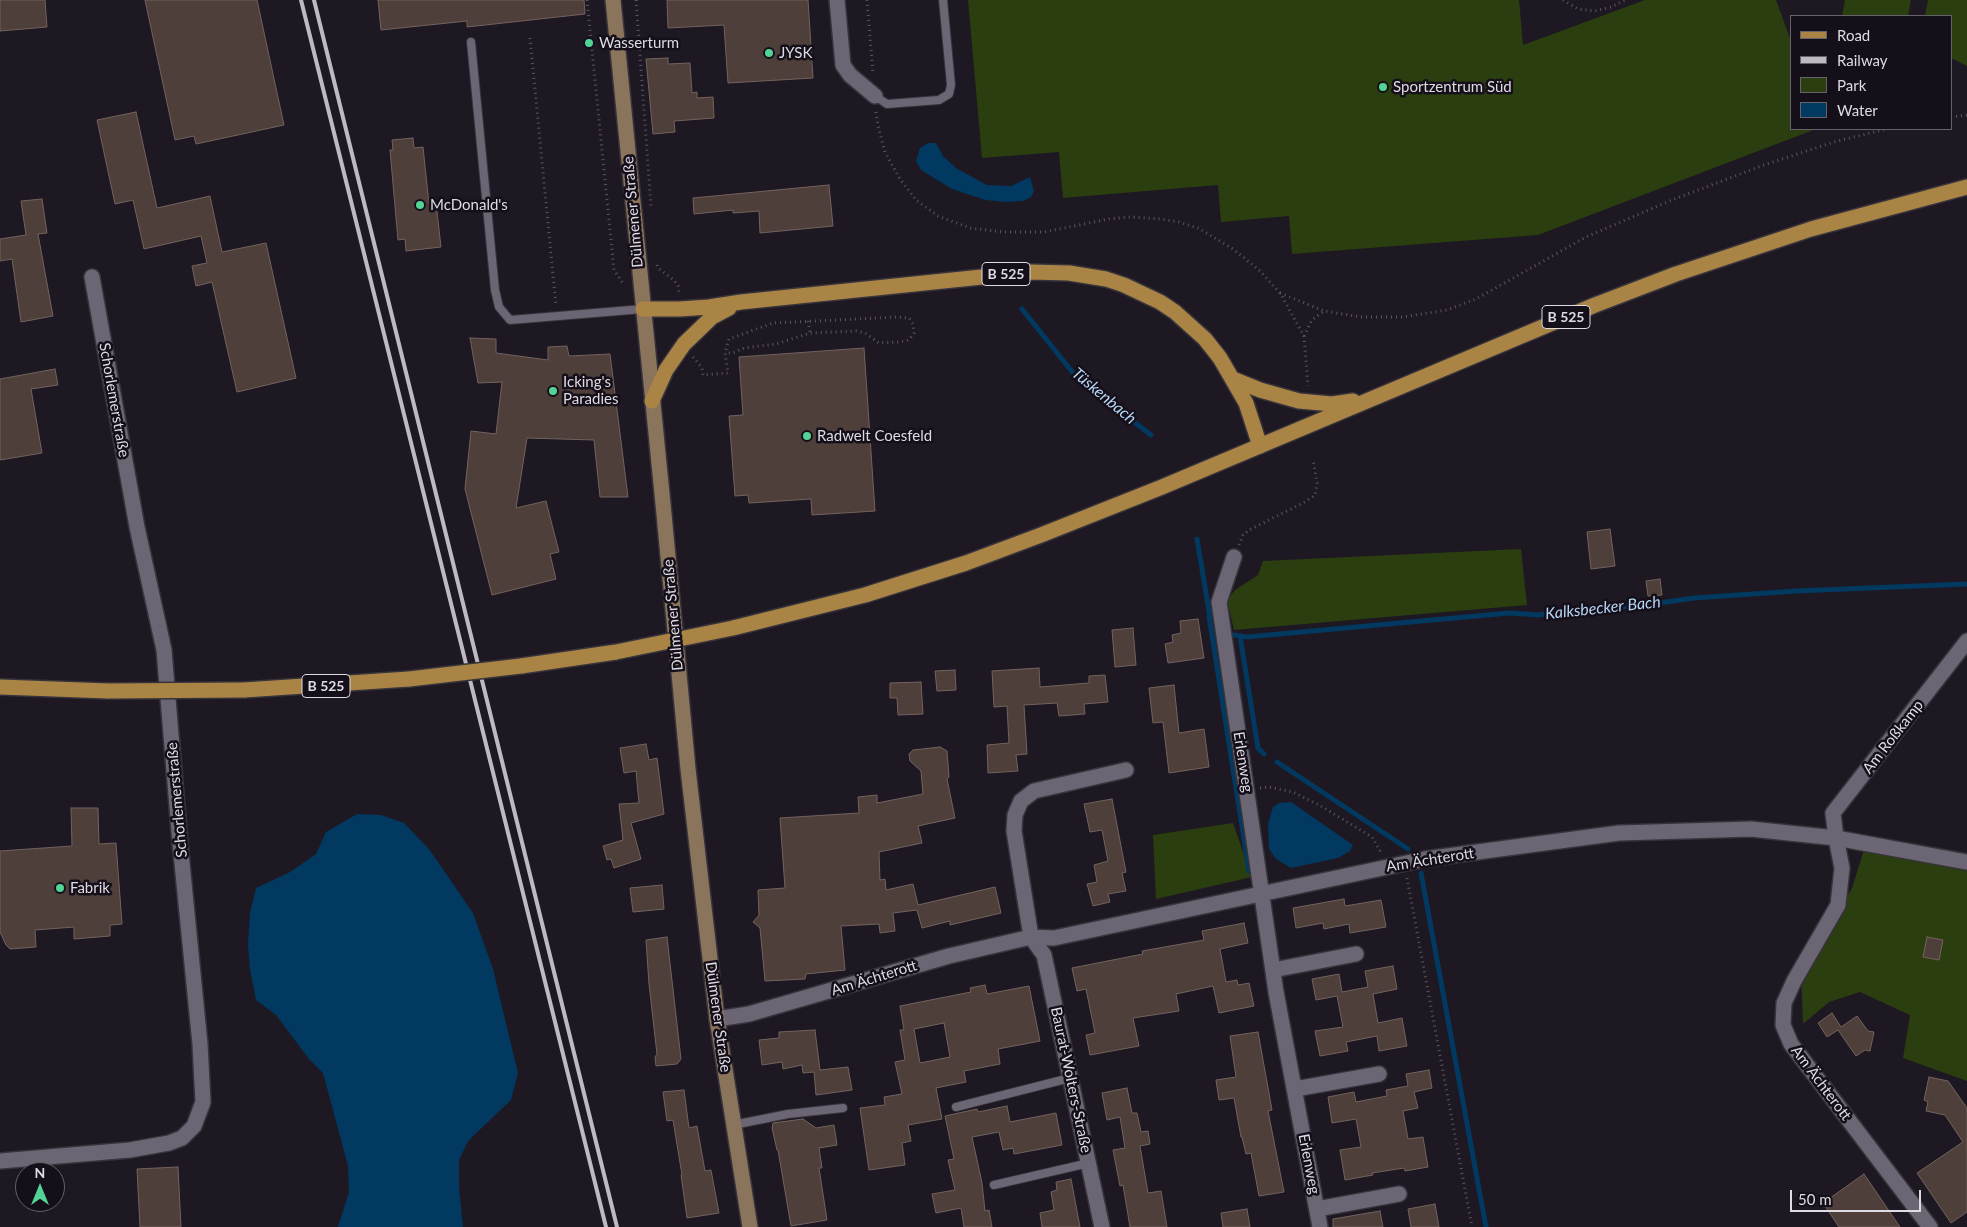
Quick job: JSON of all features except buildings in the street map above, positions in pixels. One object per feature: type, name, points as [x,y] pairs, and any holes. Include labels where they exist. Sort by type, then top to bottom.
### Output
[{"type":"main road","name":"B 525","points":[[0,687],[108,691],[244,690],[409,679],[521,666],[616,652],[733,628],[865,595],[966,563],[1041,536],[1595,305],[1676,274],[1811,229],[1967,187]]},
{"type":"main road","name":"B 525","points":[[643,309],[680,309],[1030,272],[1088,275],[1124,285],[1152,298],[1175,312],[1205,339],[1220,358],[1246,403],[1260,446]]},
{"type":"main road","points":[[652,401],[666,370],[684,344],[712,317],[741,302]]},
{"type":"main road","points":[[1233,379],[1260,390],[1299,401],[1332,404],[1371,399]]},
{"type":"street","name":"Dülmener Straße","points":[[613,0],[688,769],[717,1019],[750,1227]]},
{"type":"street","points":[[838,0],[843,65],[850,75],[875,96]]},
{"type":"street","name":"Schorlemerstraße","points":[[0,1161],[130,1150],[169,1144],[182,1138],[194,1126],[203,1102],[200,1044],[180,843],[164,650],[137,527],[92,277]]},
{"type":"street","name":"Erlenweg","points":[[1234,557],[1219,602],[1273,970],[1320,1227]]},
{"type":"street","name":"Am Roßkamp","points":[[1836,838],[1833,813],[1967,641]]},
{"type":"street","points":[[1031,937],[1014,831],[1015,814],[1021,801],[1034,791],[1126,770]]},
{"type":"street","name":"Am Ächterott","points":[[717,1019],[749,1014],[949,956],[1031,937],[1054,938],[1387,866],[1619,833],[1750,828],[1836,838],[1967,862]]},
{"type":"street","name":"Am Ächterott","points":[[1836,838],[1842,868],[1838,905],[1784,1003],[1784,1026],[1791,1044],[1930,1227]]},
{"type":"street","name":"Baurat-Wolters-Straße","points":[[1031,937],[1044,955],[1102,1227]]},
{"type":"street","points":[[1273,970],[1356,954]]},
{"type":"street","points":[[1295,1089],[1379,1074]]},
{"type":"street","name":"Erlenweg","points":[[1317,1209],[1399,1194]]},
{"type":"lane","points":[[875,96],[888,104],[939,100],[949,94],[951,85],[943,0]]},
{"type":"lane","points":[[471,42],[495,290],[499,307],[510,320],[643,309]]},
{"type":"lane","points":[[956,1107],[1070,1078]]},
{"type":"lane","points":[[733,1125],[788,1114],[843,1108]]},
{"type":"lane","points":[[994,1185],[1089,1163]]},
{"type":"path","points":[[587,0],[614,270],[625,286]]},
{"type":"path","points":[[636,0],[652,211]]},
{"type":"path","points":[[867,0],[878,126],[885,152],[900,179],[916,200],[938,216],[970,228],[1004,232],[1044,232],[1109,218],[1130,217],[1161,218],[1198,228],[1233,249],[1259,270],[1280,293],[1304,336],[1308,387]]},
{"type":"path","points":[[1563,0],[1578,9],[1595,11],[1612,7],[1625,0]]},
{"type":"path","points":[[530,38],[557,316]]},
{"type":"path","points":[[1952,117],[1967,115]]},
{"type":"path","points":[[1280,293],[1324,311],[1381,318],[1403,317],[1447,310],[1476,299],[1586,237],[1672,200],[1764,165],[1834,142],[1882,130]]},
{"type":"path","points":[[656,259],[658,268],[674,280],[678,286],[680,309]]},
{"type":"path","points":[[1304,336],[1312,320],[1324,311]]},
{"type":"path","points":[[684,344],[702,368],[703,375],[728,373],[725,353],[729,338],[773,323],[903,317],[909,318],[913,324],[914,333],[909,340],[890,343],[879,343],[865,333],[856,331],[810,333],[776,344],[744,348],[733,353],[725,353]]},
{"type":"path","points":[[808,321],[810,333]]},
{"type":"path","points":[[1234,557],[1243,535],[1249,530],[1315,495],[1317,483],[1313,460]]},
{"type":"path","points":[[1247,790],[1269,788],[1292,792],[1319,805],[1372,837],[1381,851],[1387,866]]},
{"type":"path","points":[[1404,863],[1472,1227]]},
{"type":"green space","name":"Sportzentrum Süd","points":[[968,0],[1519,0],[1523,45],[1645,0],[1776,0],[1790,38],[1790,130],[1813,130],[1538,235],[1292,254],[1289,216],[1221,222],[1218,185],[1063,198],[1059,152],[982,158]]},
{"type":"green space","points":[[1845,0],[1911,0],[1908,15],[1842,15]]},
{"type":"green space","points":[[1928,0],[1967,0],[1967,66],[1952,58],[1952,15],[1925,15]]},
{"type":"green space","points":[[1521,549],[1527,605],[1234,630],[1227,600],[1235,590],[1258,575],[1263,561]]},
{"type":"green space","points":[[1233,823],[1252,877],[1156,899],[1153,835]]},
{"type":"green space","points":[[1864,850],[1967,871],[1967,1081],[1903,1058],[1910,1015],[1860,992],[1829,1002],[1803,1024],[1801,972],[1852,888]]},
{"type":"water","points":[[928,143],[936,143],[943,156],[956,168],[987,185],[1011,186],[1030,177],[1034,191],[1031,197],[1023,201],[1006,202],[985,200],[952,189],[921,170],[916,161],[920,148]]},
{"type":"water","points":[[1291,802],[1353,845],[1350,851],[1338,858],[1291,868],[1276,859],[1269,849],[1268,824],[1273,807],[1279,803]]},
{"type":"water","points":[[357,814],[381,815],[404,823],[429,849],[473,913],[493,969],[518,1073],[511,1100],[468,1141],[459,1160],[459,1187],[463,1227],[338,1227],[349,1192],[348,1166],[323,1073],[309,1059],[276,1015],[256,1000],[250,970],[248,944],[250,913],[256,888],[290,872],[316,854],[326,832]]},
{"type":"waterway","name":"Tüskenbach","points":[[1022,309],[1077,378],[1151,435]]},
{"type":"waterway","points":[[1197,539],[1210,617]]},
{"type":"waterway","name":"Kalksbecker Bach","points":[[1234,635],[1247,637],[1509,613],[1539,615],[1569,609],[1639,606],[1694,598],[1796,591],[1967,584]]},
{"type":"waterway","points":[[1209,616],[1249,871]]},
{"type":"waterway","points":[[1240,636],[1258,748],[1264,754]]},
{"type":"waterway","points":[[1277,762],[1408,849]]},
{"type":"waterway","points":[[1421,873],[1486,1227]]},
{"type":"railway","points":[[301,0],[606,1227]]},
{"type":"railway","points":[[314,0],[617,1227]]},
{"type":"place","name":"Wasserturm","points":[[589,43]]},
{"type":"place","name":"JYSK","points":[[769,53]]},
{"type":"place","name":"Sportzentrum Süd","points":[[1383,87]]},
{"type":"place","name":"McDonald's","points":[[420,205]]},
{"type":"place","name":"Icking's Paradies","points":[[553,391]]},
{"type":"place","name":"Radwelt Coesfeld","points":[[807,436]]},
{"type":"place","name":"Fabrik","points":[[60,888]]}]
